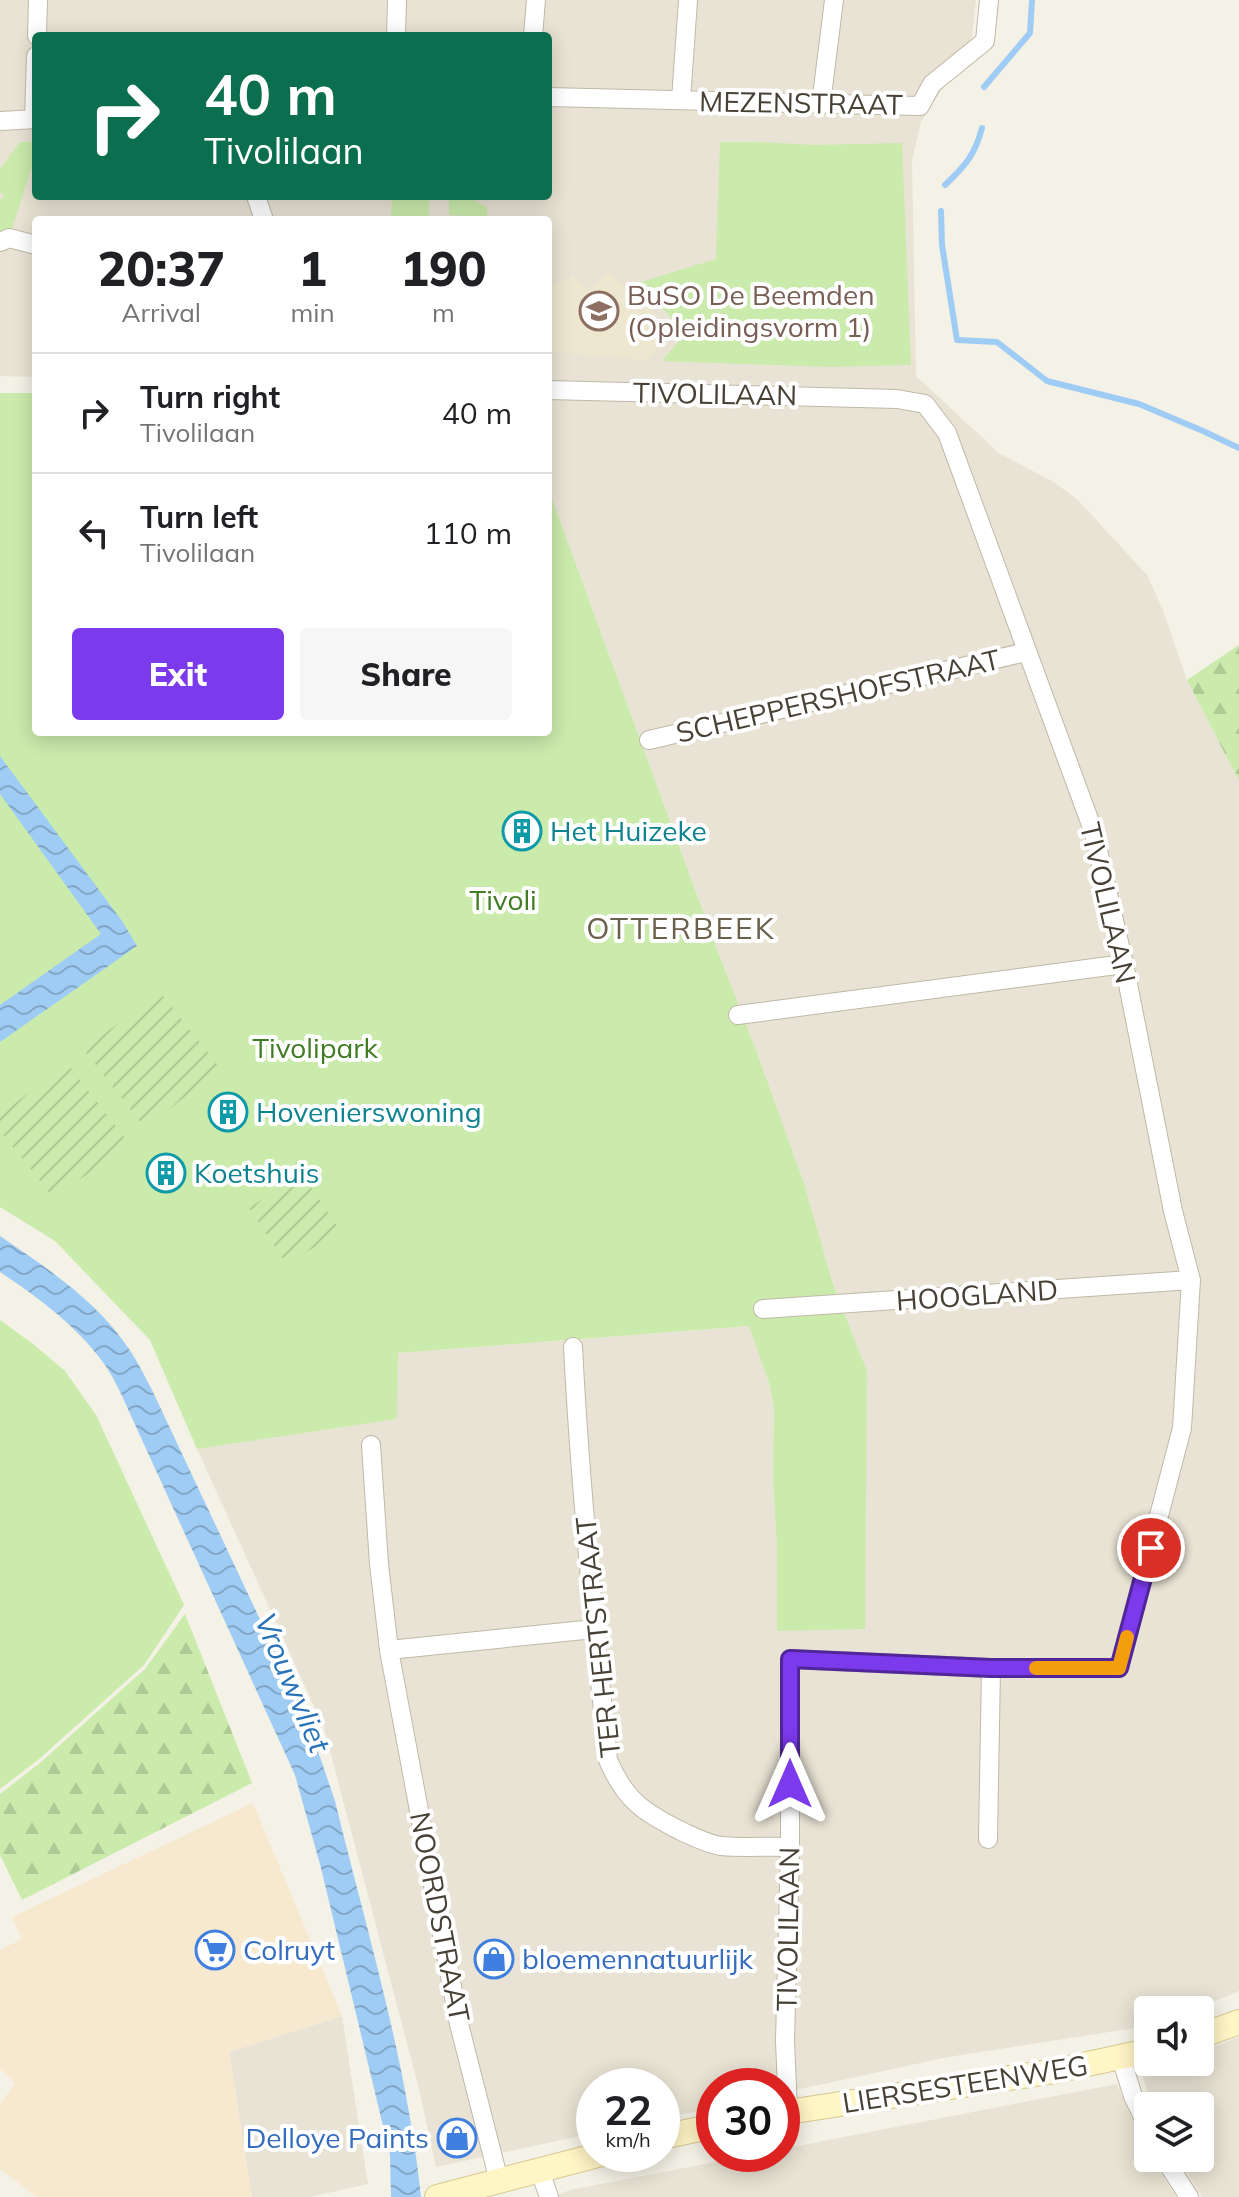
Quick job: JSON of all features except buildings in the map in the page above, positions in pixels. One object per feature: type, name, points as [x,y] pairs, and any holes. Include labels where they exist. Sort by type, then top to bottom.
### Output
[{"type":"main road","points":[[1214,2031],[1239,2022]]},
{"type":"main road","name":"LIERSESTEENWEG","points":[[800,2110],[1029,2075],[1134,2055]]},
{"type":"main road","points":[[439,2197],[576,2161]]},
{"type":"street","points":[[37,32],[38,0]]},
{"type":"street","points":[[396,32],[397,0]]},
{"type":"street","points":[[533,32],[536,0]]},
{"type":"street","points":[[681,100],[688,0]]},
{"type":"street","points":[[821,104],[834,0]]},
{"type":"street","name":"MEZENSTRAAT","points":[[552,97],[920,106],[932,84],[985,41],[989,0]]},
{"type":"street","points":[[0,121],[32,119]]},
{"type":"street","points":[[0,242],[9,238],[32,244]]},
{"type":"street","name":"TIVOLILAAN","points":[[552,390],[897,399],[925,404],[947,433],[1094,833],[1124,964],[1173,1211],[1191,1280],[1182,1428],[1119,1668],[991,1668],[790,1659],[785,2068]]},
{"type":"street","name":"SCHEPPERSHOFSTRAAT","points":[[649,740],[1026,652]]},
{"type":"street","points":[[738,1015],[1124,964]]},
{"type":"street","name":"HOOGLAND","points":[[763,1309],[1191,1280]]},
{"type":"street","name":"TER HERTSTRAAT","points":[[573,1347],[578,1443],[608,1760],[626,1793],[644,1811],[704,1842],[722,1846],[790,1847]]},
{"type":"street","name":"NOORDSTRAAT","points":[[371,1445],[379,1564],[389,1650],[459,2024],[499,2181]]},
{"type":"street","points":[[389,1650],[594,1629]]},
{"type":"street","points":[[988,1839],[991,1668]]},
{"type":"street","points":[[1121,2058],[1134,2098]]},
{"type":"street","points":[[540,2171],[549,2197]]},
{"type":"street","points":[[1173,2172],[1189,2197]]},
{"type":"shaded area","points":[[0,0],[976,0],[971,43],[921,122],[912,161],[916,376],[1000,454],[1052,481],[1077,499],[1147,575],[1187,680],[1239,781],[1239,1991],[1214,2002],[1214,1996],[1134,1996],[1134,2028],[948,2057],[800,2089],[800,2068],[696,2068],[696,2111],[680,2115],[680,2068],[576,2068],[576,2137],[436,2167],[419,2089],[324,1728],[197,1449],[397,1419],[398,1353],[750,1326],[774,1407],[777,1630],[867,1371],[834,1287],[804,1183],[756,1050],[552,499],[552,216],[32,216],[32,377],[0,376]]},
{"type":"shaded area","name":"BuSO De Beemden (Opleidingsvorm 1)","points":[[608,271],[673,332],[647,360],[552,351],[552,285],[573,277],[591,290]]},
{"type":"shaded area","points":[[253,1803],[342,2016],[229,2052],[252,2197],[37,2197],[0,2169],[0,2104],[15,2083],[0,2069],[0,1950],[22,1939],[12,1917]]},
{"type":"shaded area","points":[[342,2016],[368,2184],[310,2197],[252,2197],[229,2052]]},
{"type":"shaded area","points":[[1239,2037],[1239,2197],[1202,2197],[1187,2172],[1214,2172],[1214,2092],[1148,2092],[1143,2076],[1214,2076],[1214,2047]]},
{"type":"shaded area","points":[[1117,2084],[1134,2121],[1134,2172],[1160,2172],[1176,2197],[552,2197],[570,2190],[664,2172],[680,2172],[680,2169],[696,2166],[696,2172],[800,2172],[800,2146]]},
{"type":"green space","points":[[20,142],[32,142],[32,166],[12,229],[0,234],[0,201],[4,196],[0,192],[0,169]]},
{"type":"green space","points":[[720,142],[815,145],[902,143],[911,365],[829,367],[662,361],[686,333],[638,283],[716,259]]},
{"type":"green space","points":[[392,200],[429,200],[429,216],[391,216]]},
{"type":"green space","points":[[449,200],[474,200],[487,207],[487,216],[449,215]]},
{"type":"green space","name":"Tivolipark","points":[[0,393],[32,393],[32,736],[552,736],[552,499],[756,1050],[804,1183],[834,1287],[867,1371],[865,1629],[777,1631],[774,1407],[749,1326],[398,1353],[397,1419],[197,1449],[150,1340],[55,1241],[0,1207]]},
{"type":"green space","points":[[1239,645],[1239,781],[1187,680]]},
{"type":"green space","points":[[159,991],[221,1069],[145,1128],[84,1050]]},
{"type":"green space","points":[[67,1063],[128,1142],[53,1197],[0,1131],[0,1115]]},
{"type":"green space","points":[[301,1173],[340,1230],[287,1265],[249,1208]]},
{"type":"green space","points":[[0,1320],[65,1371],[96,1415],[184,1605],[144,1665],[38,1760],[0,1789]]},
{"type":"green space","points":[[185,1614],[252,1783],[22,1900],[0,1855],[0,1794],[41,1762],[145,1669]]},
{"type":"water","points":[[0,756],[122,921],[137,946],[0,1042],[0,1005],[101,934],[0,794]]},
{"type":"water","points":[[0,1236],[88,1302],[131,1352],[152,1390],[296,1696],[335,1801],[373,1948],[406,2097],[421,2197],[391,2197],[390,2155],[321,1868],[295,1775],[113,1377],[72,1327],[0,1272]]},
{"type":"waterway","points":[[984,87],[1030,33],[1032,0]]},
{"type":"waterway","points":[[945,185],[968,160],[982,128]]},
{"type":"waterway","points":[[941,211],[942,245],[957,340],[997,342],[1047,381],[1139,404],[1239,448]]},
{"type":"slow traffic","points":[[1036,1668],[1119,1668],[1127,1637]]},
{"type":"place","name":"BuSO De Beemden (Opleidingsvorm 1)","points":[[599,311]]},
{"type":"place","name":"Het Huizeke","points":[[522,831]]},
{"type":"place","name":"Hovenierswoning","points":[[228,1112]]},
{"type":"place","name":"Koetshuis","points":[[166,1173]]},
{"type":"place","name":"Colruyt","points":[[215,1950]]},
{"type":"place","name":"bloemennatuurlijk","points":[[494,1959]]},
{"type":"place","name":"Delloye Paints","points":[[457,2138]]},
{"type":"district","name":"OTTERBEEK","points":[[681,929]]},
{"type":"route","points":[[790,1784],[790,1659],[991,1668],[1119,1668],[1151,1548]]},
{"type":"park label","name":"Tivoli","points":[[503,900]]},
{"type":"water label","name":"Vrouwvliet","points":[[292,1683]]}]
